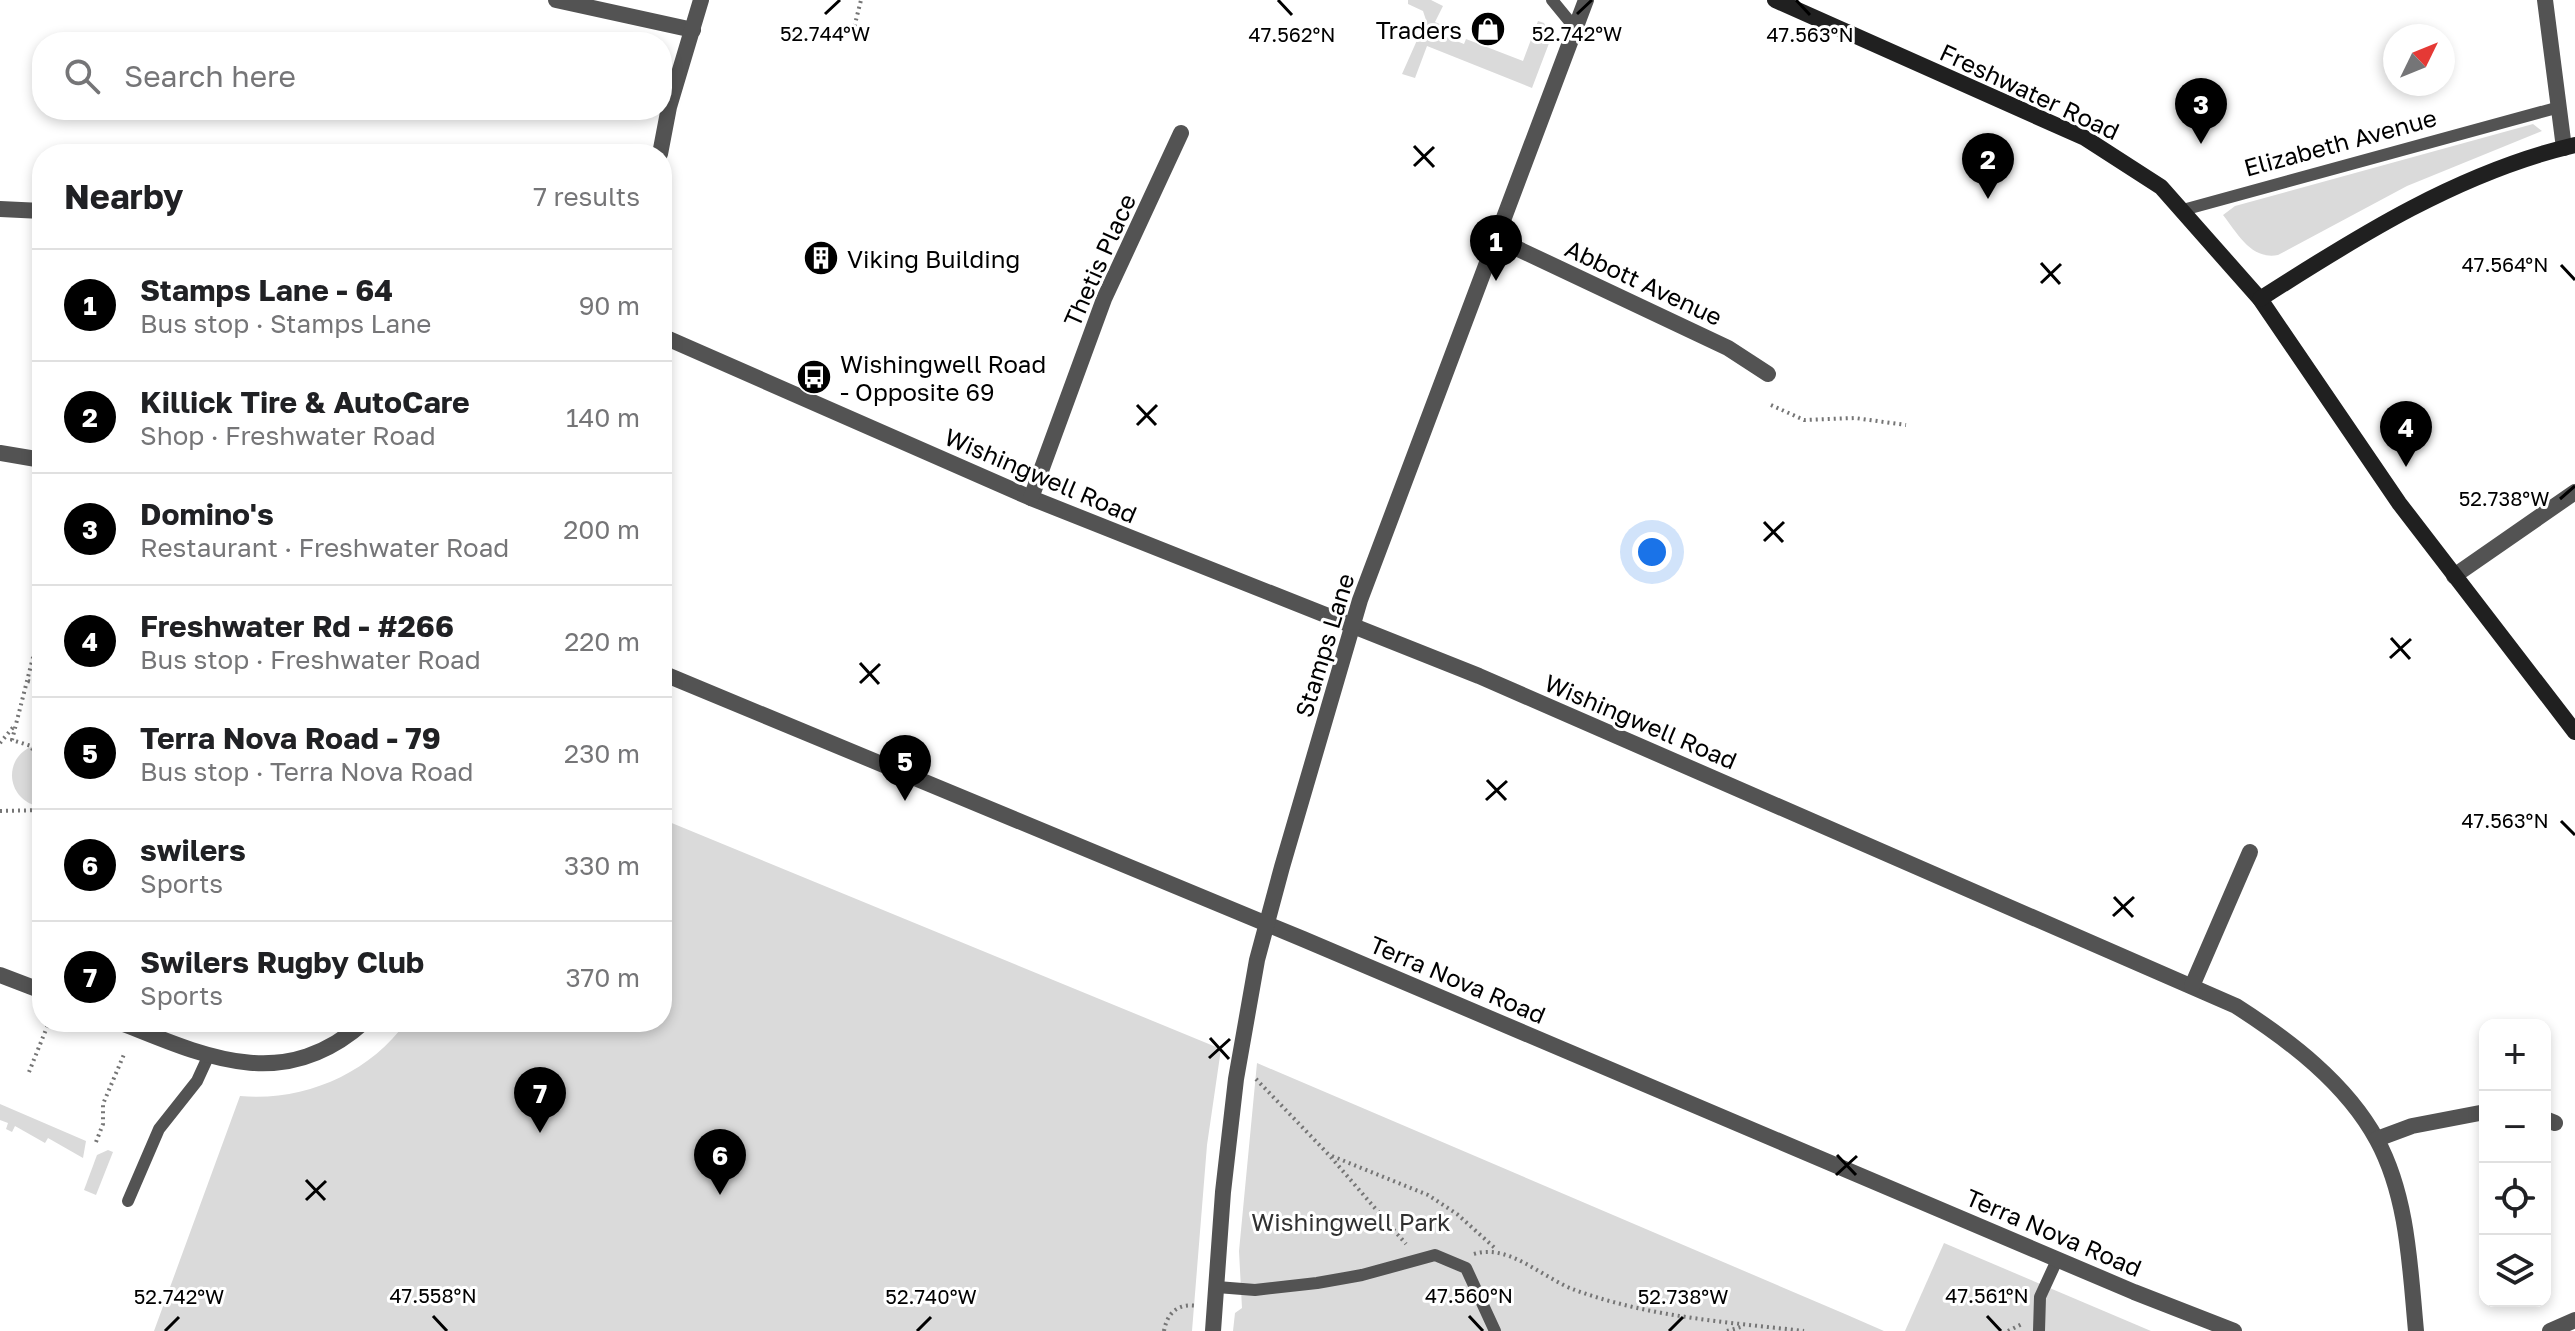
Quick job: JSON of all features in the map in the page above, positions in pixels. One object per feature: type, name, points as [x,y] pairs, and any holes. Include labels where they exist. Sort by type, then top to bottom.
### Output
[{"type":"main road","name":"Freshwater Road","points":[[1775,0],[2085,138],[2161,187],[2260,299],[2302,365],[2454,576],[2575,732]]},
{"type":"main road","points":[[2260,299],[2341,248],[2435,197],[2477,178],[2570,146]]},
{"type":"street","points":[[556,0],[693,30]]},
{"type":"street","points":[[672,97],[701,0]]},
{"type":"street","name":"Stamps Lane","points":[[1213,1331],[1230,1126],[1266,924],[1351,627],[1442,374],[1497,239],[1586,0]]},
{"type":"street","points":[[2545,0],[2556,108],[2570,146]]},
{"type":"street","points":[[662,144],[667,120]]},
{"type":"street","name":"Thetis Place","points":[[1031,498],[1104,299],[1181,133]]},
{"type":"street","points":[[0,209],[32,211]]},
{"type":"street","name":"Abbott Avenue","points":[[1497,239],[1728,348],[1768,374]]},
{"type":"street","name":"Wishingwell Road","points":[[672,340],[1031,498],[1479,676],[2236,1006],[2281,1035],[2322,1073],[2377,1139],[2399,1200],[2416,1331]]},
{"type":"street","points":[[0,453],[32,458]]},
{"type":"street","points":[[2454,576],[2575,492]]},
{"type":"street","name":"Terra Nova Road","points":[[672,677],[1266,924],[2057,1260],[2234,1331]]},
{"type":"street","points":[[2192,986],[2250,852]]},
{"type":"street","points":[[0,975],[32,987]]},
{"type":"street","points":[[144,1032],[208,1057],[240,1064],[292,1062],[353,1032]]},
{"type":"street","points":[[2377,1139],[2412,1126],[2479,1113]]},
{"type":"street","points":[[2550,1331],[2575,1320]]},
{"type":"lane","points":[[1552,0],[1575,28]]},
{"type":"lane","name":"Elizabeth Avenue","points":[[2183,210],[2556,108]]},
{"type":"lane","points":[[128,1201],[159,1129],[197,1081],[208,1057]]},
{"type":"lane","points":[[1217,1287],[1255,1290],[1317,1283],[1362,1275],[1435,1255],[1458,1262],[1474,1281],[1495,1331]]},
{"type":"lane","points":[[2039,1331],[2040,1297],[2057,1260]]},
{"type":"path","points":[[853,32],[861,0]]},
{"type":"path","points":[[1771,405],[1804,420],[1855,418],[1906,425]]},
{"type":"path","points":[[32,661],[12,740],[32,748]]},
{"type":"path","points":[[27,680],[32,681]]},
{"type":"path","points":[[0,743],[17,723]]},
{"type":"path","points":[[0,811],[32,810]]},
{"type":"path","points":[[29,1072],[45,1032]]},
{"type":"path","points":[[96,1142],[103,1124],[103,1104],[125,1052]]},
{"type":"path","points":[[1253,1076],[1329,1155],[1417,1259]]},
{"type":"path","points":[[1329,1155],[1428,1195],[1457,1214],[1496,1250],[1541,1275],[1601,1299],[1678,1317],[1804,1331]]},
{"type":"path","points":[[1458,1262],[1474,1254],[1496,1250]]},
{"type":"path","points":[[1164,1331],[1173,1311],[1182,1306],[1199,1307]]},
{"type":"path","points":[[1727,1331],[1747,1325]]},
{"type":"green space","points":[[1408,0],[1431,0],[1443,6],[1435,22],[1442,25],[1439,34],[1464,44],[1466,39],[1523,61],[1538,21],[1544,23],[1551,38],[1532,88],[1427,46],[1415,78],[1402,74],[1426,20],[1423,11],[1408,4]]},
{"type":"green space","points":[[2533,124],[2542,131],[2407,186],[2278,255],[2260,254],[2253,250],[2223,215],[2235,206]]},
{"type":"green space","points":[[32,747],[32,804],[20,795],[12,775],[20,755]]},
{"type":"green space","points":[[672,823],[1221,1049],[1207,1145],[1192,1331],[154,1331],[240,1096],[287,1094],[333,1081],[354,1070],[398,1032],[672,1032]]},
{"type":"green space","name":"Wishingwell Park","points":[[1257,1063],[1884,1331],[1233,1331],[1235,1313],[1242,1308],[1239,1251]]},
{"type":"green space","points":[[0,1104],[86,1141],[83,1158],[48,1138],[45,1143],[15,1126],[12,1132],[6,1129],[8,1123],[0,1120]]},
{"type":"green space","points":[[108,1150],[113,1152],[96,1195],[84,1190],[97,1155]]},
{"type":"green space","points":[[1944,1243],[2151,1331],[1905,1331]]},
{"type":"place","name":"Traders","points":[[1488,29]]},
{"type":"place","name":"Domino's","points":[[2201,144]]},
{"type":"place","name":"Killick Tire & AutoCare","points":[[1988,199]]},
{"type":"place","name":"Viking Building","points":[[821,258]]},
{"type":"place","name":"Stamps Lane - 64","points":[[1496,281]]},
{"type":"place","name":"Wishingwell Road - Opposite 69","points":[[814,377]]},
{"type":"place","name":"Freshwater Rd - #266","points":[[2406,467]]},
{"type":"place","name":"Terra Nova Road - 79","points":[[905,801]]},
{"type":"place","name":"Swilers Rugby Club","points":[[540,1133]]},
{"type":"place","name":"swilers","points":[[720,1195]]}]
